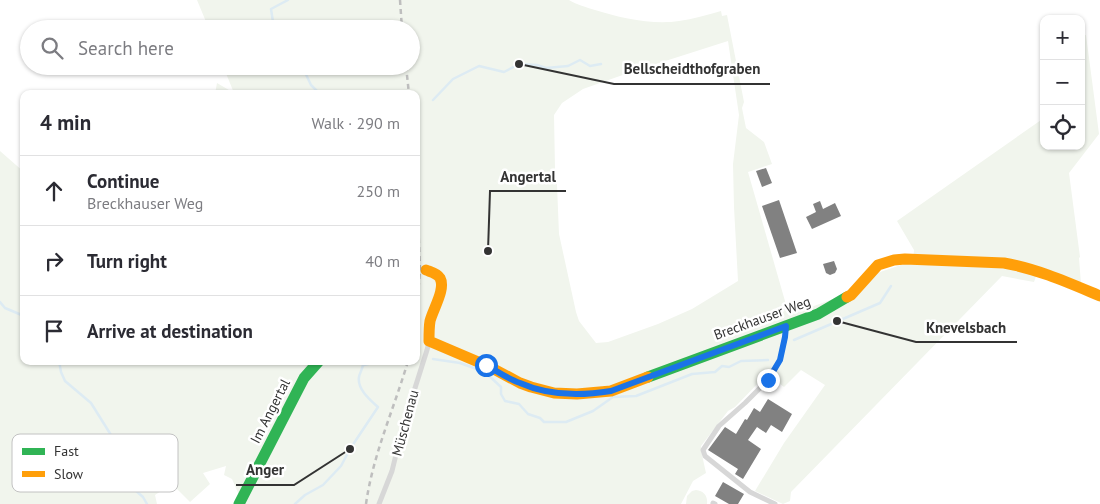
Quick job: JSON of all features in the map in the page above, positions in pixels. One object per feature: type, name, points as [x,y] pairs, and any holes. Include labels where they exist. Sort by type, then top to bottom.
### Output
[{"type":"street","name":"Breckhauser Weg","points":[[429,341],[486,365],[518,383],[549,392],[584,394],[611,391],[818,314],[851,295],[878,265],[894,260],[1020,265],[1032,268],[1100,296]]},
{"type":"street","points":[[426,270],[438,276],[442,289],[430,320],[429,341]]},
{"type":"street","name":"Im Angertal","points":[[239,504],[304,378],[315,365]]},
{"type":"lane","points":[[775,504],[750,492],[705,456],[704,450],[719,426],[768,380],[780,360],[786,326]]},
{"type":"lane","name":"Müschenau","points":[[379,504],[392,471],[403,426],[429,341]]},
{"type":"shaded area","points":[[197,0],[569,0],[615,16],[658,22],[684,20],[721,11],[722,16],[727,15],[744,102],[742,108],[746,128],[764,142],[772,164],[748,172],[789,315],[836,298],[871,275],[913,261],[914,250],[897,221],[1040,121],[1040,150],[1085,150],[1086,35],[1099,134],[1069,173],[1080,257],[1081,284],[1039,268],[1034,282],[1002,276],[791,492],[790,501],[783,504],[755,491],[784,443],[825,385],[801,370],[784,387],[767,374],[735,407],[728,411],[701,446],[706,473],[693,481],[681,504],[245,504],[232,479],[224,475],[226,466],[203,473],[210,484],[190,502],[178,490],[178,434],[12,434],[12,492],[160,492],[155,495],[157,504],[0,504],[0,151],[20,168],[20,365],[420,365],[420,90],[233,90],[227,75],[420,75],[420,20],[205,20]],"holes":[[[728,41],[739,115],[733,164],[738,281],[692,309],[658,324],[608,342],[596,343],[579,321],[559,234],[554,115],[562,103],[583,89]]]},
{"type":"shaded area","points":[[217,83],[229,90],[216,90]]},
{"type":"shaded area","points":[[696,490],[705,494],[707,504],[686,504],[687,496]]},
{"type":"building","points":[[766,168],[772,183],[762,187],[756,171]]},
{"type":"building","points":[[779,200],[797,253],[780,258],[762,206]]},
{"type":"building","points":[[820,201],[823,209],[835,203],[841,216],[812,229],[806,217],[816,212],[813,204]]},
{"type":"building","points":[[834,261],[837,269],[835,273],[830,275],[826,273],[823,264]]},
{"type":"building","points":[[768,399],[792,414],[782,432],[771,425],[766,433],[757,427],[748,440],[761,449],[743,479],[735,474],[738,469],[708,450],[725,427],[736,434],[754,408],[760,412]]},
{"type":"building","points":[[723,482],[744,494],[738,504],[729,504],[715,496]]},
{"type":"waterway","points":[[273,20],[271,9],[288,0]]},
{"type":"waterway","points":[[433,100],[453,79],[479,66],[504,72],[519,64],[537,65],[546,68],[568,66],[580,60],[590,66],[601,64]]},
{"type":"waterway","points":[[306,75],[316,90]]},
{"type":"waterway","points":[[794,340],[880,303],[891,286]]},
{"type":"waterway","points":[[0,302],[5,308],[20,314]]},
{"type":"waterway","points":[[433,359],[460,363],[485,372],[501,387],[501,394],[505,401],[519,404],[528,414],[540,418],[544,422],[566,422],[593,411],[613,397],[636,396],[692,374],[715,372],[722,366],[729,367],[741,361],[768,360]]},
{"type":"waterway","points":[[60,365],[65,381],[91,403],[110,434]]},
{"type":"waterway","points":[[295,504],[305,495],[323,485],[341,466],[378,407],[360,386],[359,377],[363,365]]},
{"type":"waterway","points":[[137,492],[147,504]]},
{"type":"railway","points":[[400,0],[401,20]]},
{"type":"railway","points":[[407,75],[409,90]]},
{"type":"railway","points":[[366,504],[379,449],[407,365]]},
{"type":"traffic: fast","points":[[648,377],[818,314],[847,297]]},
{"type":"traffic: fast","points":[[239,504],[304,378],[315,365]]},
{"type":"traffic: slow","points":[[847,297],[878,265],[905,259],[1004,263],[1065,281],[1100,296]]},
{"type":"traffic: slow","points":[[426,270],[437,275],[441,283],[440,293],[430,321],[429,341],[490,367],[520,383],[554,393],[577,394],[611,391],[648,377]]},
{"type":"place","name":"Bellscheidthofgraben","points":[[519,64]]},
{"type":"place","name":"Angertal","points":[[488,251]]},
{"type":"place","name":"Knevelsbach","points":[[837,321]]},
{"type":"place","name":"Anger","points":[[350,449]]},
{"type":"route","points":[[486,365],[518,383],[532,388],[566,394],[600,393],[611,391],[786,326],[780,360],[768,380]]}]
